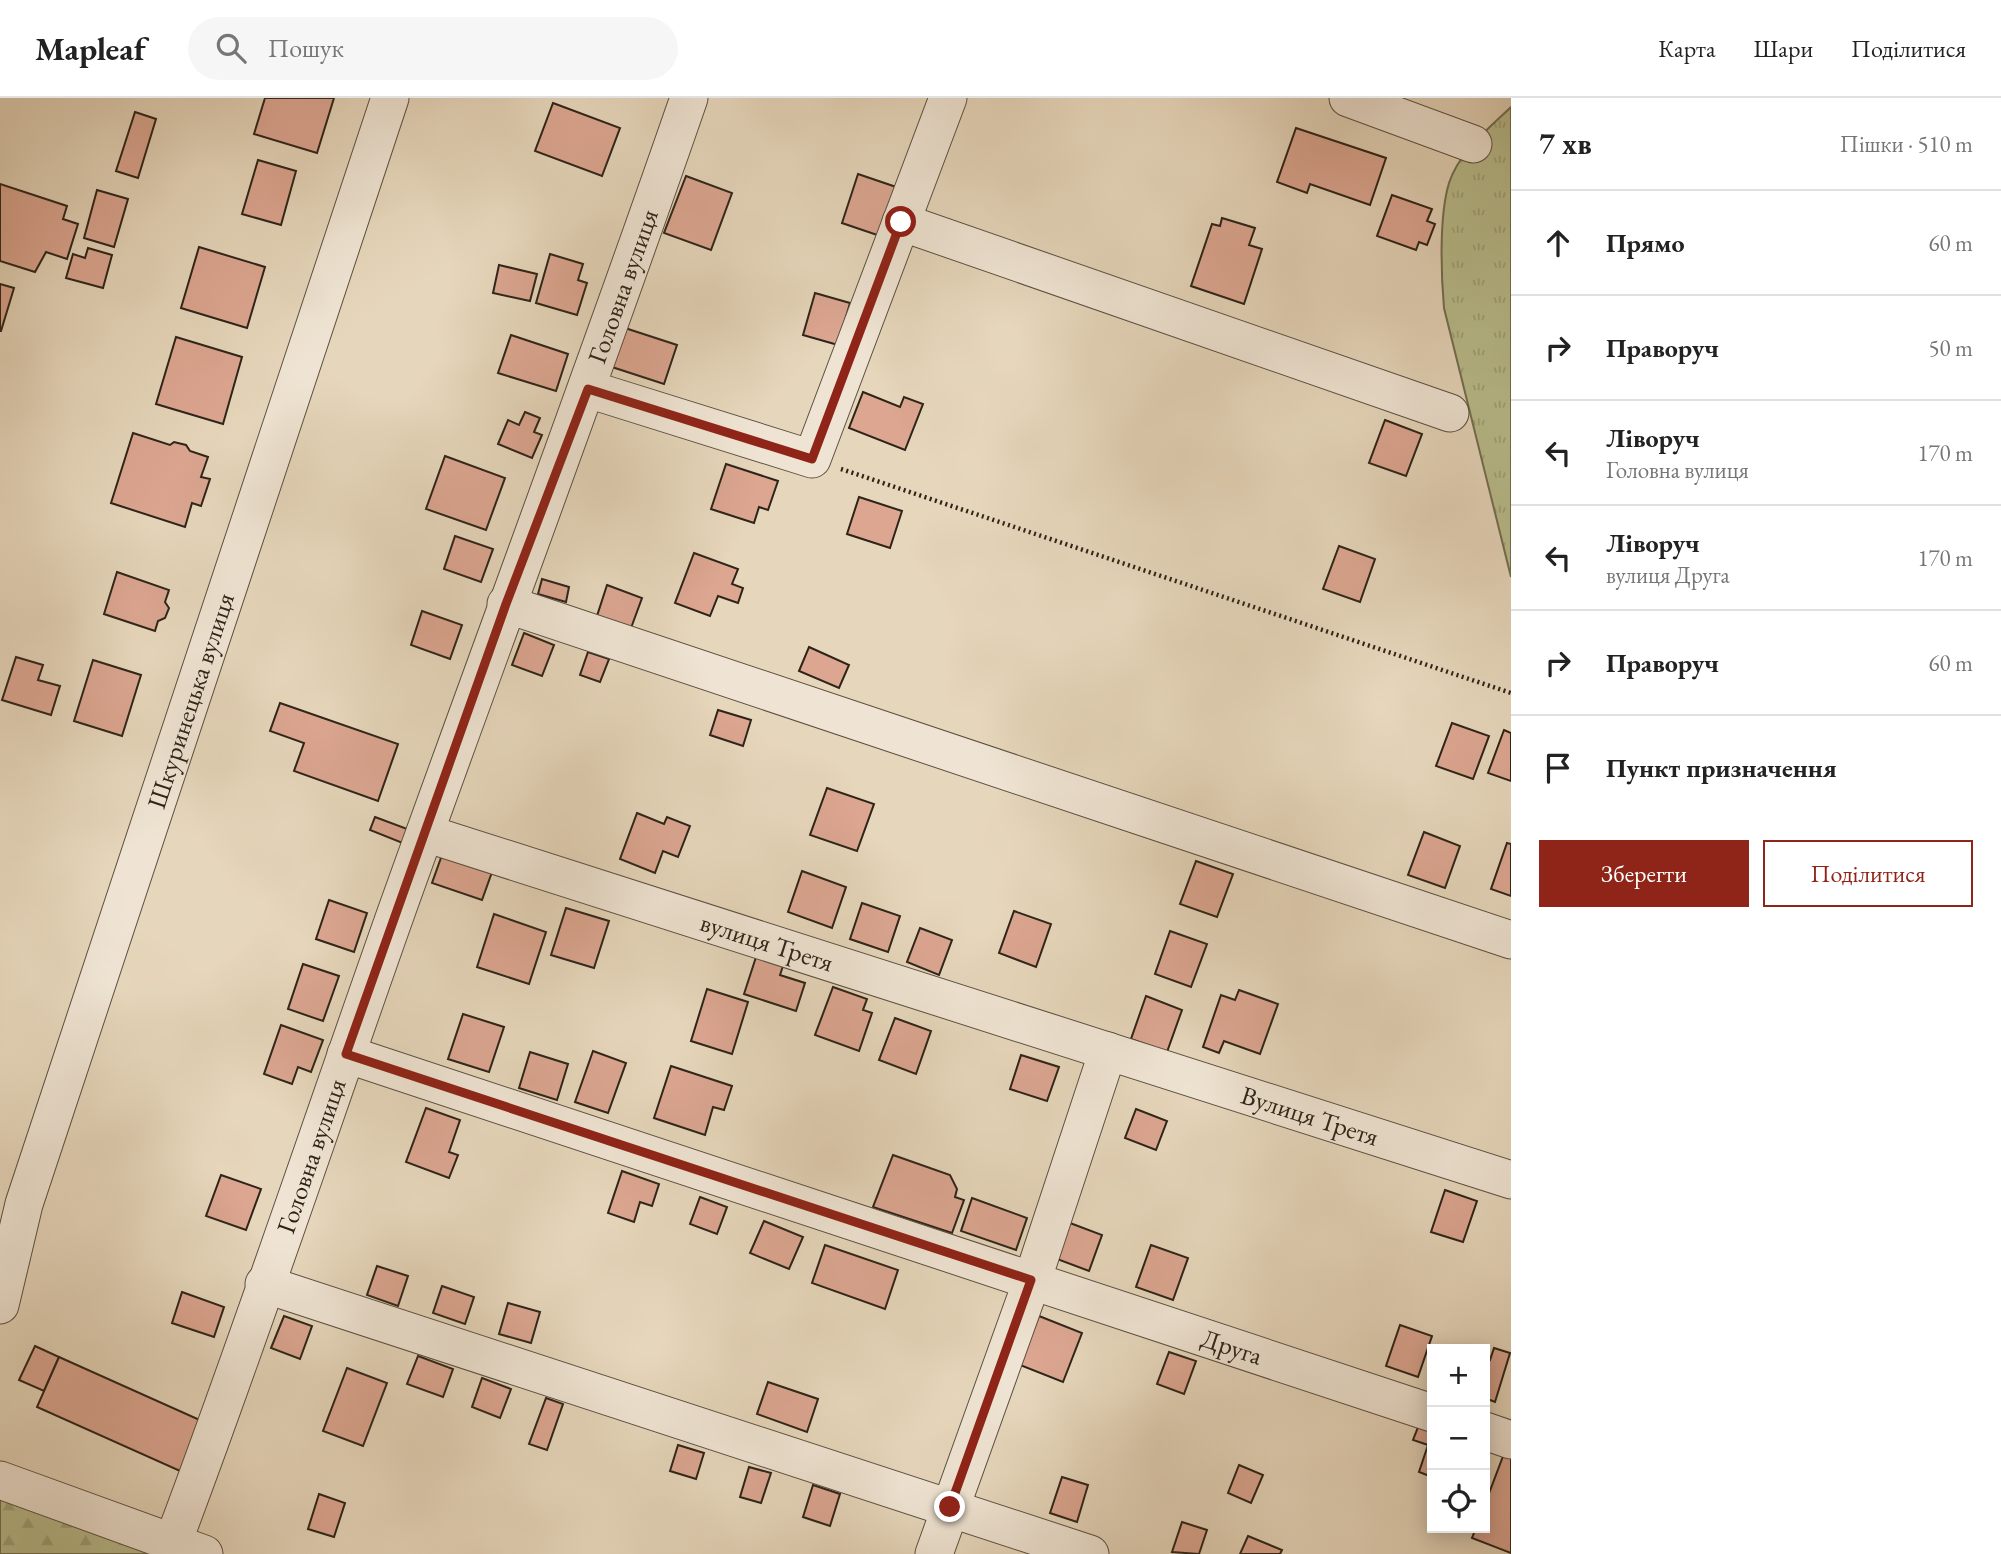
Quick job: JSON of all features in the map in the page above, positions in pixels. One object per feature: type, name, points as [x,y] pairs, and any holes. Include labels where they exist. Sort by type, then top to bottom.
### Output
[{"type":"street","name":"Шкуринецька вулиця","points":[[0,1305],[24,1204],[390,98]]},
{"type":"street","name":"Головна вулиця","points":[[188,1548],[216,1428],[264,1284],[506,604],[588,389],[689,98]]},
{"type":"street","points":[[588,389],[812,459],[948,98]]},
{"type":"street","points":[[1348,98],[1473,144]]},
{"type":"street","points":[[901,222],[1450,413]]},
{"type":"street","points":[[506,604],[1511,940]]},
{"type":"street","name":"вулиця Третя","points":[[425,833],[1108,1051]]},
{"type":"street","points":[[934,1554],[1108,1051]]},
{"type":"street","name":"Вулиця Третя","points":[[1108,1051],[1511,1180]]},
{"type":"street","name":"Друга","points":[[346,1054],[1427,1411]]},
{"type":"street","points":[[264,1284],[1090,1554]]},
{"type":"street","points":[[1490,1433],[1511,1440]]},
{"type":"street","points":[[0,1480],[188,1548]]},
{"type":"path","points":[[812,459],[1511,693]]},
{"type":"green space","points":[[1511,107],[1511,577],[1444,308],[1442,245],[1446,196],[1454,172],[1476,141]]},
{"type":"green space","points":[[0,1480],[204,1554],[0,1554]]},
{"type":"building","points":[[265,98],[334,98],[317,153],[254,134]]},
{"type":"building","points":[[553,103],[620,128],[602,176],[535,151]]},
{"type":"building","points":[[135,112],[156,119],[138,178],[116,171]]},
{"type":"building","points":[[1296,128],[1386,158],[1370,205],[1310,184],[1307,193],[1277,182]]},
{"type":"building","points":[[258,160],[296,171],[281,225],[242,214]]},
{"type":"building","points":[[858,174],[902,189],[886,238],[842,223]]},
{"type":"building","points":[[686,176],[732,193],[711,250],[664,233]]},
{"type":"building","points":[[0,184],[67,206],[63,219],[78,224],[67,259],[46,252],[35,272],[0,261]]},
{"type":"building","points":[[97,190],[128,199],[114,247],[84,238]]},
{"type":"building","points":[[1392,195],[1432,209],[1427,221],[1435,224],[1427,245],[1419,242],[1416,250],[1377,236]]},
{"type":"building","points":[[1222,218],[1255,228],[1249,245],[1262,249],[1244,304],[1191,286],[1212,224],[1220,226]]},
{"type":"building","points":[[199,247],[265,267],[247,328],[181,308]]},
{"type":"building","points":[[88,248],[112,255],[103,288],[66,278],[73,254],[85,258]]},
{"type":"building","points":[[550,254],[583,264],[578,280],[587,283],[577,315],[536,303]]},
{"type":"building","points":[[499,265],[537,274],[530,301],[493,293]]},
{"type":"building","points":[[0,284],[14,288],[1,331],[0,331]]},
{"type":"building","points":[[815,293],[850,303],[838,345],[803,335]]},
{"type":"building","points":[[625,328],[677,345],[664,384],[612,367]]},
{"type":"building","points":[[511,335],[568,354],[556,391],[498,373]]},
{"type":"building","points":[[176,337],[242,357],[223,424],[156,404]]},
{"type":"building","points":[[863,392],[900,407],[904,397],[923,404],[905,450],[849,428]]},
{"type":"building","points":[[525,412],[540,418],[534,432],[542,435],[532,458],[498,444],[508,420],[519,425]]},
{"type":"building","points":[[1385,420],[1422,434],[1406,476],[1369,463]]},
{"type":"building","points":[[133,433],[170,445],[174,442],[186,445],[190,451],[208,457],[201,477],[210,479],[201,506],[192,503],[185,527],[111,503]]},
{"type":"building","points":[[445,456],[505,478],[486,530],[426,509]]},
{"type":"building","points":[[726,464],[778,481],[768,510],[759,507],[754,523],[711,509]]},
{"type":"building","points":[[859,497],[902,511],[890,548],[847,534]]},
{"type":"building","points":[[455,536],[493,549],[481,582],[444,569]]},
{"type":"building","points":[[1339,546],[1375,559],[1360,602],[1323,589]]},
{"type":"building","points":[[694,553],[738,569],[732,584],[743,588],[738,603],[718,596],[710,616],[675,603]]},
{"type":"building","points":[[117,572],[169,590],[165,602],[169,608],[165,618],[158,621],[155,631],[104,614]]},
{"type":"building","points":[[542,579],[569,587],[566,602],[538,594]]},
{"type":"building","points":[[607,585],[642,598],[631,628],[597,616]]},
{"type":"building","points":[[422,611],[462,625],[450,659],[411,645]]},
{"type":"building","points":[[524,633],[554,645],[542,676],[512,665]]},
{"type":"building","points":[[809,647],[849,665],[839,688],[799,671]]},
{"type":"building","points":[[588,652],[609,659],[600,682],[580,675]]},
{"type":"building","points":[[16,657],[43,665],[38,680],[60,686],[51,715],[2,700]]},
{"type":"building","points":[[93,660],[141,675],[122,736],[74,721]]},
{"type":"building","points":[[280,703],[398,744],[378,801],[294,771],[304,743],[270,731]]},
{"type":"building","points":[[718,710],[751,720],[743,746],[710,735]]},
{"type":"building","points":[[1452,723],[1489,736],[1473,779],[1436,766]]},
{"type":"building","points":[[1504,730],[1511,733],[1511,781],[1488,773]]},
{"type":"building","points":[[827,788],[874,804],[857,851],[810,835]]},
{"type":"building","points":[[637,813],[664,824],[667,817],[690,826],[678,857],[663,851],[655,873],[620,859]]},
{"type":"building","points":[[375,817],[410,830],[405,844],[370,830]]},
{"type":"building","points":[[1424,832],[1460,846],[1445,888],[1408,875]]},
{"type":"building","points":[[1507,843],[1511,844],[1511,896],[1491,889]]},
{"type":"building","points":[[442,855],[492,872],[482,900],[432,883]]},
{"type":"building","points":[[1196,861],[1233,874],[1217,917],[1180,904]]},
{"type":"building","points":[[802,871],[846,887],[832,928],[788,912]]},
{"type":"building","points":[[329,900],[367,913],[354,952],[316,939]]},
{"type":"building","points":[[862,903],[900,916],[888,952],[850,939]]},
{"type":"building","points":[[566,908],[609,921],[594,968],[551,955]]},
{"type":"building","points":[[1014,911],[1051,924],[1036,967],[999,953]]},
{"type":"building","points":[[494,914],[546,932],[529,984],[477,967]]},
{"type":"building","points":[[920,928],[952,940],[939,975],[907,962]]},
{"type":"building","points":[[1170,931],[1207,944],[1191,987],[1155,974]]},
{"type":"building","points":[[757,954],[784,963],[780,975],[805,983],[796,1011],[744,994]]},
{"type":"building","points":[[303,964],[339,976],[323,1021],[288,1009]]},
{"type":"building","points":[[833,987],[867,999],[863,1010],[872,1013],[859,1051],[815,1035]]},
{"type":"building","points":[[707,989],[748,1002],[732,1054],[691,1041]]},
{"type":"building","points":[[1239,990],[1278,1004],[1260,1054],[1224,1041],[1219,1053],[1203,1047],[1221,995],[1235,1000]]},
{"type":"building","points":[[1146,996],[1182,1010],[1167,1052],[1131,1039]]},
{"type":"building","points":[[463,1014],[504,1027],[489,1072],[448,1059]]},
{"type":"building","points":[[895,1018],[931,1031],[916,1074],[879,1060]]},
{"type":"building","points":[[281,1025],[323,1040],[311,1072],[298,1067],[292,1084],[264,1074]]},
{"type":"building","points":[[593,1051],[626,1063],[608,1113],[575,1102]]},
{"type":"building","points":[[530,1052],[568,1064],[557,1100],[519,1088]]},
{"type":"building","points":[[1021,1055],[1059,1067],[1047,1101],[1010,1089]]},
{"type":"building","points":[[671,1066],[732,1086],[724,1110],[713,1107],[705,1135],[654,1118]]},
{"type":"building","points":[[426,1108],[460,1120],[449,1152],[458,1155],[449,1178],[406,1162]]},
{"type":"building","points":[[1136,1109],[1167,1121],[1156,1150],[1125,1138]]},
{"type":"building","points":[[893,1155],[950,1175],[957,1189],[955,1197],[964,1200],[952,1233],[873,1207]]},
{"type":"building","points":[[622,1171],[659,1184],[652,1206],[640,1202],[634,1222],[608,1213]]},
{"type":"building","points":[[221,1175],[261,1189],[246,1230],[206,1216]]},
{"type":"building","points":[[1445,1190],[1477,1201],[1463,1242],[1431,1232]]},
{"type":"building","points":[[700,1197],[727,1207],[717,1234],[690,1224]]},
{"type":"building","points":[[972,1198],[1027,1218],[1016,1250],[961,1231]]},
{"type":"building","points":[[764,1221],[803,1237],[789,1269],[750,1253]]},
{"type":"building","points":[[1070,1223],[1102,1235],[1089,1271],[1057,1259]]},
{"type":"building","points":[[825,1245],[898,1270],[885,1309],[812,1283]]},
{"type":"building","points":[[1151,1245],[1188,1258],[1173,1300],[1136,1287]]},
{"type":"building","points":[[377,1266],[408,1276],[398,1306],[367,1295]]},
{"type":"building","points":[[442,1286],[474,1297],[465,1324],[433,1313]]},
{"type":"building","points":[[182,1292],[224,1307],[214,1337],[172,1323]]},
{"type":"building","points":[[508,1303],[540,1312],[531,1343],[499,1334]]},
{"type":"building","points":[[284,1316],[312,1326],[300,1359],[271,1348]]},
{"type":"building","points":[[1039,1316],[1082,1333],[1063,1382],[1020,1365]]},
{"type":"building","points":[[1400,1325],[1432,1336],[1427,1344],[1418,1377],[1386,1366]]},
{"type":"building","points":[[35,1346],[59,1357],[44,1391],[19,1380]]},
{"type":"building","points":[[1494,1348],[1510,1353],[1495,1402],[1490,1400],[1490,1360]]},
{"type":"building","points":[[1169,1352],[1196,1361],[1184,1394],[1157,1384]]},
{"type":"building","points":[[418,1356],[453,1369],[443,1397],[407,1384]]},
{"type":"building","points":[[59,1357],[202,1421],[180,1471],[37,1407]]},
{"type":"building","points":[[347,1368],[387,1383],[363,1446],[323,1431]]},
{"type":"building","points":[[482,1378],[511,1389],[500,1418],[472,1407]]},
{"type":"building","points":[[768,1382],[818,1399],[807,1432],[757,1414]]},
{"type":"building","points":[[546,1398],[563,1404],[547,1450],[529,1444]]},
{"type":"building","points":[[1422,1417],[1427,1419],[1427,1445],[1413,1440]]},
{"type":"building","points":[[678,1445],[704,1453],[696,1479],[670,1471]]},
{"type":"building","points":[[1427,1448],[1427,1475],[1419,1472]]},
{"type":"building","points":[[1505,1451],[1511,1453],[1511,1553],[1472,1538],[1474,1533],[1490,1533],[1490,1491]]},
{"type":"building","points":[[1239,1465],[1263,1475],[1251,1503],[1228,1493]]},
{"type":"building","points":[[749,1467],[771,1473],[761,1503],[740,1497]]},
{"type":"building","points":[[1062,1477],[1088,1485],[1077,1522],[1050,1513]]},
{"type":"building","points":[[813,1485],[840,1494],[830,1526],[803,1517]]},
{"type":"building","points":[[319,1494],[345,1503],[334,1537],[308,1529]]},
{"type":"building","points":[[1182,1522],[1207,1530],[1199,1554],[1172,1552]]},
{"type":"building","points":[[1248,1536],[1282,1550],[1280,1554],[1240,1554]]},
{"type":"route","points":[[901,222],[812,459],[588,389],[506,604],[346,1054],[1031,1280],[950,1507]]}]
